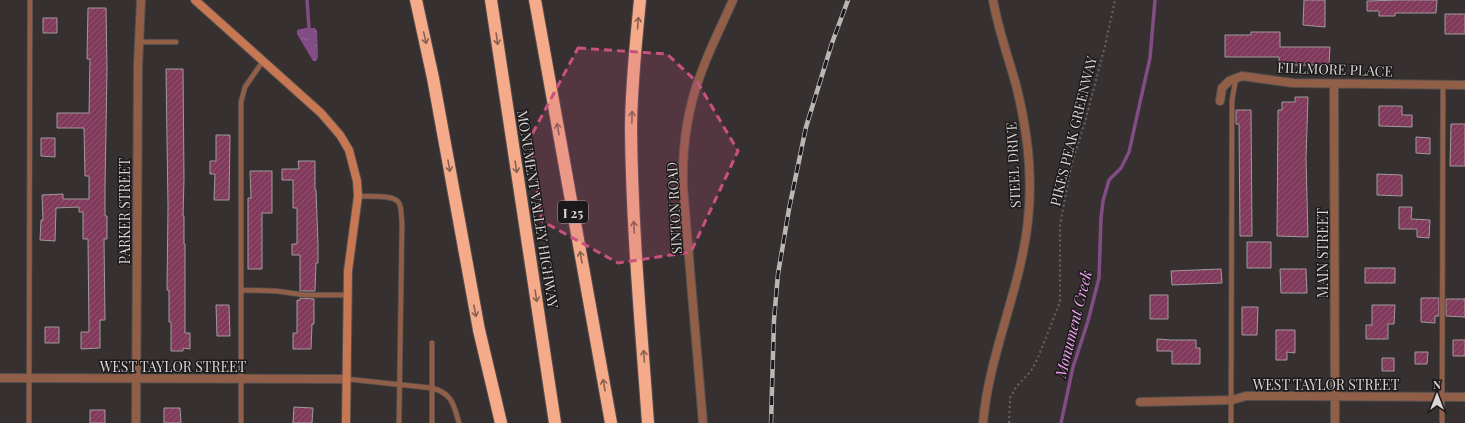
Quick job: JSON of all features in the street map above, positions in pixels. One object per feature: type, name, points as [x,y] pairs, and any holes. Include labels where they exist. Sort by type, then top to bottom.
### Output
[{"type":"highway","points":[[416,0],[433,78],[479,330],[501,423]]},
{"type":"highway","name":"MONUMENT VALLEY HIGHWAY","points":[[491,0],[555,423]]},
{"type":"highway","name":"I 25","points":[[535,0],[611,423]]},
{"type":"highway","points":[[640,0],[631,136],[635,231],[648,423]]},
{"type":"main road","points":[[195,0],[321,113],[343,138],[349,150],[354,167],[358,196],[349,257],[347,295],[346,423]]},
{"type":"street","name":"PARKER STREET","points":[[136,423],[138,66],[141,0]]},
{"type":"street","name":"SINTON ROAD","points":[[703,423],[684,200],[683,157],[689,112],[696,86],[706,59],[734,0]]},
{"type":"street","name":"STEEL DRIVE","points":[[983,423],[991,371],[1025,242],[1029,198],[1029,169],[1024,119],[993,0]]},
{"type":"street","name":"FILLMORE PLACE","points":[[1236,78],[1242,76],[1293,83],[1465,85]]},
{"type":"street","points":[[1220,101],[1222,88],[1229,81],[1236,78]]},
{"type":"street","name":"MAIN STREET","points":[[1334,84],[1335,423]]},
{"type":"street","name":"WEST TAYLOR STREET","points":[[0,378],[241,380],[347,379]]},
{"type":"street","name":"WEST TAYLOR STREET","points":[[1140,402],[1232,400],[1246,396],[1465,397]]},
{"type":"lane","points":[[29,423],[30,0]]},
{"type":"lane","points":[[139,42],[176,42]]},
{"type":"lane","points":[[241,423],[241,102],[245,87],[263,61]]},
{"type":"lane","points":[[1232,423],[1232,100],[1236,78]]},
{"type":"lane","points":[[1442,423],[1443,84]]},
{"type":"lane","points":[[358,196],[392,198],[399,203],[401,208],[400,423]]},
{"type":"lane","points":[[241,290],[276,291],[305,295],[347,295]]},
{"type":"lane","points":[[432,343],[432,423]]},
{"type":"lane","points":[[347,379],[400,384],[440,390],[450,398],[459,423]]},
{"type":"path","name":"PIKES PEAK GREENWAY","points":[[1009,423],[1010,398],[1016,387],[1038,360],[1060,302],[1060,225],[1072,164],[1085,122],[1105,46],[1115,0]]},
{"type":"highlighted area","points":[[578,48],[667,54],[698,83],[738,151],[691,252],[618,263],[542,221],[529,140]]},
{"type":"water","points":[[315,28],[317,31],[318,57],[316,61],[313,61],[297,34],[297,30]]},
{"type":"building","points":[[1304,0],[1325,0],[1325,27],[1303,25]]},
{"type":"building","points":[[1437,0],[1436,13],[1395,13],[1395,16],[1379,16],[1379,11],[1367,11],[1367,1]]},
{"type":"building","points":[[88,8],[106,8],[107,69],[105,216],[107,216],[107,239],[104,239],[105,320],[100,320],[100,348],[81,349],[81,332],[89,332],[88,239],[83,239],[83,212],[79,212],[79,207],[56,208],[55,241],[40,240],[41,220],[43,220],[42,195],[63,194],[63,199],[89,199],[89,176],[85,176],[84,128],[57,128],[57,113],[89,113],[90,59],[87,59]]},
{"type":"building","points":[[1445,14],[1465,14],[1465,34],[1445,34]]},
{"type":"building","points":[[43,18],[57,18],[57,33],[43,33]]},
{"type":"building","points":[[1251,32],[1280,32],[1280,47],[1330,47],[1329,65],[1279,65],[1279,57],[1225,57],[1225,35],[1251,35]]},
{"type":"building","points":[[166,69],[183,69],[185,333],[190,333],[190,349],[183,348],[183,351],[171,351],[169,290],[167,290],[168,207]]},
{"type":"building","points":[[1295,97],[1308,97],[1306,158],[1308,237],[1277,236],[1278,110],[1282,110],[1282,102],[1295,102]]},
{"type":"building","points":[[1379,106],[1402,106],[1402,115],[1412,115],[1412,127],[1379,126]]},
{"type":"building","points":[[1236,110],[1251,110],[1252,236],[1240,236],[1239,124],[1236,124]]},
{"type":"building","points":[[1451,124],[1465,124],[1465,166],[1450,166]]},
{"type":"building","points":[[216,135],[230,135],[229,200],[214,200],[215,174],[210,174],[210,161],[216,161]]},
{"type":"building","points":[[1416,137],[1430,138],[1430,154],[1416,153]]},
{"type":"building","points":[[41,138],[55,138],[55,157],[41,156]]},
{"type":"building","points":[[298,161],[315,161],[318,263],[316,263],[315,291],[300,291],[300,255],[292,255],[292,244],[297,244],[297,208],[293,208],[293,180],[282,180],[282,169],[299,169]]},
{"type":"building","points":[[250,171],[272,171],[272,213],[262,213],[262,269],[248,269],[248,198],[251,198]]},
{"type":"building","points":[[1377,174],[1402,175],[1402,196],[1377,195]]},
{"type":"building","points":[[1399,207],[1412,207],[1411,219],[1430,220],[1429,238],[1417,237],[1417,229],[1399,229]]},
{"type":"building","points":[[1247,242],[1271,242],[1271,268],[1247,268]]},
{"type":"building","points":[[1365,268],[1395,268],[1395,283],[1365,283]]},
{"type":"building","points":[[1221,269],[1222,283],[1172,285],[1171,271]]},
{"type":"building","points":[[1280,269],[1306,269],[1307,293],[1281,293]]},
{"type":"building","points":[[1150,295],[1168,295],[1168,319],[1150,319]]},
{"type":"building","points":[[300,298],[314,299],[314,324],[312,324],[311,349],[293,349],[293,333],[297,333],[297,300],[300,300]]},
{"type":"building","points":[[1421,298],[1439,298],[1439,316],[1435,316],[1435,323],[1421,322]]},
{"type":"building","points":[[1446,299],[1465,299],[1465,317],[1446,316]]},
{"type":"building","points":[[216,305],[229,305],[230,336],[217,336]]},
{"type":"building","points":[[1372,305],[1395,305],[1394,324],[1388,324],[1388,339],[1366,339],[1366,325],[1372,325]]},
{"type":"building","points":[[1242,307],[1258,307],[1257,335],[1242,335]]},
{"type":"building","points":[[45,327],[59,327],[59,343],[45,343]]},
{"type":"building","points":[[1276,330],[1295,330],[1295,353],[1287,352],[1287,360],[1276,360]]},
{"type":"building","points":[[1157,339],[1196,340],[1196,348],[1200,348],[1200,364],[1172,364],[1172,351],[1157,351]]},
{"type":"building","points":[[1453,340],[1465,340],[1465,356],[1453,356]]},
{"type":"building","points":[[1415,352],[1428,352],[1427,364],[1415,364]]},
{"type":"building","points":[[1382,358],[1394,358],[1394,371],[1382,371]]},
{"type":"building","points":[[294,407],[313,408],[312,423],[293,423]]},
{"type":"building","points":[[164,408],[180,408],[181,423],[164,423]]},
{"type":"building","points":[[90,410],[105,410],[105,423],[90,423]]},
{"type":"waterway","points":[[307,0],[309,28]]},
{"type":"waterway","name":"Monument Creek","points":[[1061,423],[1073,367],[1088,321],[1099,278],[1103,201],[1109,180],[1121,168],[1129,152],[1150,58],[1155,0]]},
{"type":"railway","points":[[771,423],[774,320],[778,274],[789,209],[806,127],[832,43],[848,0]]}]
